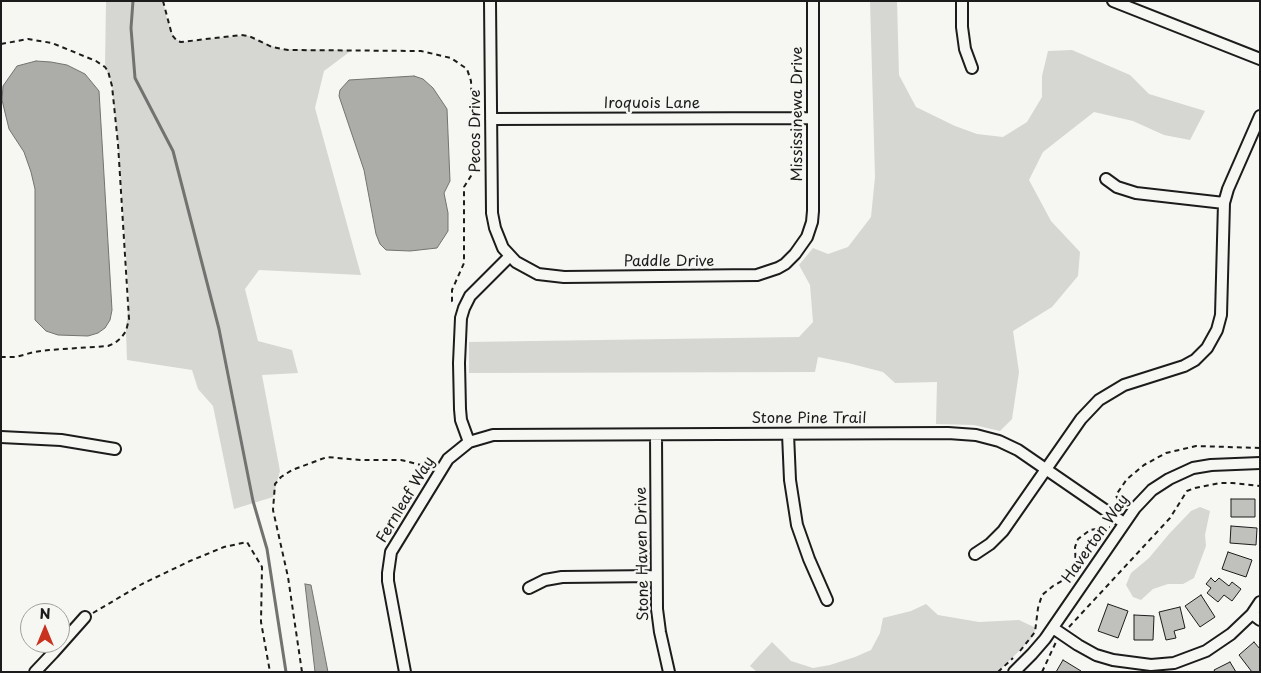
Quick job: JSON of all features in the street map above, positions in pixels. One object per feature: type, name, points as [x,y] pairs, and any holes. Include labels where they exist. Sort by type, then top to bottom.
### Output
[{"type":"street","name":"Pecos Drive","points":[[490,1],[493,221],[500,241],[510,256]]},
{"type":"street","name":"Mississinewa Drive","points":[[811,227],[813,211],[813,1]]},
{"type":"street","points":[[962,1],[962,28],[965,49],[972,68]]},
{"type":"street","points":[[1113,1],[1260,59]]},
{"type":"street","points":[[975,554],[990,544],[1003,531],[1081,419],[1099,400],[1124,385],[1184,366],[1195,360],[1207,348],[1217,330],[1221,315],[1224,203],[1260,116]]},
{"type":"street","name":"Iroquois Lane","points":[[491,119],[813,118]]},
{"type":"street","points":[[1106,179],[1117,187],[1136,192],[1224,203]]},
{"type":"street","name":"Paddle Drive","points":[[510,256],[533,272],[554,277],[757,276],[785,264],[800,249],[811,227]]},
{"type":"street","points":[[469,442],[461,420],[460,409],[459,333],[464,308],[477,288],[510,256]]},
{"type":"street","points":[[788,434],[790,480],[798,525],[809,560],[826,600]]},
{"type":"street","name":"Stone Pine Trail","points":[[469,442],[493,436],[509,435],[976,435],[992,438],[1008,445],[1124,523]]},
{"type":"street","name":"Stone Haven Drive","points":[[656,435],[656,576],[660,632],[669,672]]},
{"type":"street","points":[[1,437],[54,439],[115,449]]},
{"type":"street","name":"Fernleaf Way","points":[[405,672],[388,581],[391,552],[448,459],[469,442]]},
{"type":"street","name":"Haverton Way","points":[[1014,672],[1032,654],[1053,628],[1124,523],[1145,496],[1159,484],[1177,474],[1203,466],[1260,463]]},
{"type":"street","points":[[528,588],[545,580],[562,578],[656,576]]},
{"type":"street","points":[[1053,628],[1084,648],[1113,660],[1151,665],[1174,663],[1206,650],[1256,617],[1260,602]]},
{"type":"street","points":[[35,672],[85,618]]},
{"type":"path","points":[[163,1],[172,35],[181,42],[241,35],[249,36],[272,47],[288,50],[421,51],[451,58],[467,69],[472,81],[472,110],[478,125],[479,135],[474,171],[464,187],[464,263],[452,294],[453,303],[464,308]]},
{"type":"path","points":[[1,44],[22,40],[47,41],[96,61],[108,71],[112,86],[118,144],[129,319],[126,331],[121,338],[108,346],[50,350],[16,357],[1,357]]},
{"type":"path","points":[[302,672],[288,577],[273,510],[275,484],[281,477],[292,470],[328,457],[360,460],[401,460],[413,462],[430,469]]},
{"type":"path","points":[[1042,672],[1057,641],[1170,518],[1187,491],[1200,486],[1220,483],[1260,486]]},
{"type":"path","points":[[103,607],[142,584],[190,561],[224,547],[247,542],[262,567],[261,622],[270,672]]},
{"type":"shaded area","points":[[106,1],[163,1],[174,38],[181,42],[246,35],[279,49],[352,50],[324,71],[315,108],[361,275],[259,270],[245,289],[258,341],[292,350],[298,373],[262,375],[280,471],[273,497],[234,509],[213,406],[198,389],[192,370],[127,360],[126,331],[129,299],[112,86],[105,67]]},
{"type":"shaded area","points":[[870,1],[897,1],[899,75],[916,107],[955,126],[977,134],[1003,137],[1027,122],[1042,97],[1042,76],[1048,51],[1072,50],[1130,75],[1149,94],[1205,111],[1190,140],[1164,135],[1133,121],[1094,112],[1043,152],[1029,180],[1051,221],[1080,252],[1078,276],[1052,307],[1013,331],[1019,372],[1012,419],[1000,431],[974,425],[936,424],[937,382],[895,383],[883,372],[818,357],[815,372],[469,373],[469,342],[799,337],[813,322],[810,285],[799,265],[813,248],[828,254],[848,247],[871,217],[875,177]]},
{"type":"shaded area","points":[[36,61],[67,65],[85,74],[99,91],[112,310],[110,320],[105,328],[98,333],[88,336],[58,335],[46,331],[35,320],[35,189],[24,152],[9,129],[2,100],[3,86],[17,66]]},
{"type":"shaded area","points":[[414,76],[423,79],[433,88],[447,109],[450,181],[444,193],[448,213],[448,231],[437,248],[410,251],[386,250],[380,244],[376,234],[364,170],[339,96],[340,90],[349,80]]},
{"type":"shaded area","points":[[1200,507],[1210,511],[1205,535],[1206,546],[1194,578],[1183,584],[1168,584],[1153,589],[1141,600],[1133,597],[1126,585],[1131,573],[1149,558],[1191,511]]},
{"type":"shaded area","points":[[305,584],[311,585],[328,672],[315,672]]},
{"type":"shaded area","points":[[926,604],[938,615],[979,622],[1019,620],[1036,628],[1031,639],[998,672],[757,672],[750,666],[772,642],[791,661],[813,668],[855,657],[871,650],[880,633],[883,618],[911,611]]},
{"type":"building","points":[[1231,499],[1255,499],[1255,517],[1231,517]]},
{"type":"building","points":[[1231,526],[1257,528],[1256,545],[1230,543]]},
{"type":"building","points":[[1228,552],[1252,560],[1246,577],[1222,569]]},
{"type":"building","points":[[1211,578],[1215,582],[1219,578],[1229,586],[1232,582],[1241,589],[1232,601],[1224,595],[1218,602],[1207,593],[1211,588],[1206,584]]},
{"type":"building","points":[[1201,595],[1215,617],[1200,627],[1185,606]]},
{"type":"building","points":[[1108,604],[1128,611],[1118,638],[1098,631]]},
{"type":"building","points":[[1180,607],[1185,628],[1174,631],[1176,638],[1166,640],[1159,612]]},
{"type":"building","points":[[1134,615],[1154,616],[1153,640],[1134,640]]},
{"type":"building","points":[[1254,642],[1260,649],[1260,672],[1252,672],[1239,655]]},
{"type":"building","points":[[1063,660],[1081,671],[1056,672]]},
{"type":"building","points":[[1230,662],[1236,672],[1215,672],[1214,670]]},
{"type":"waterway","points":[[133,1],[131,28],[135,78],[173,151],[219,329],[253,501],[267,549],[286,672]]}]
